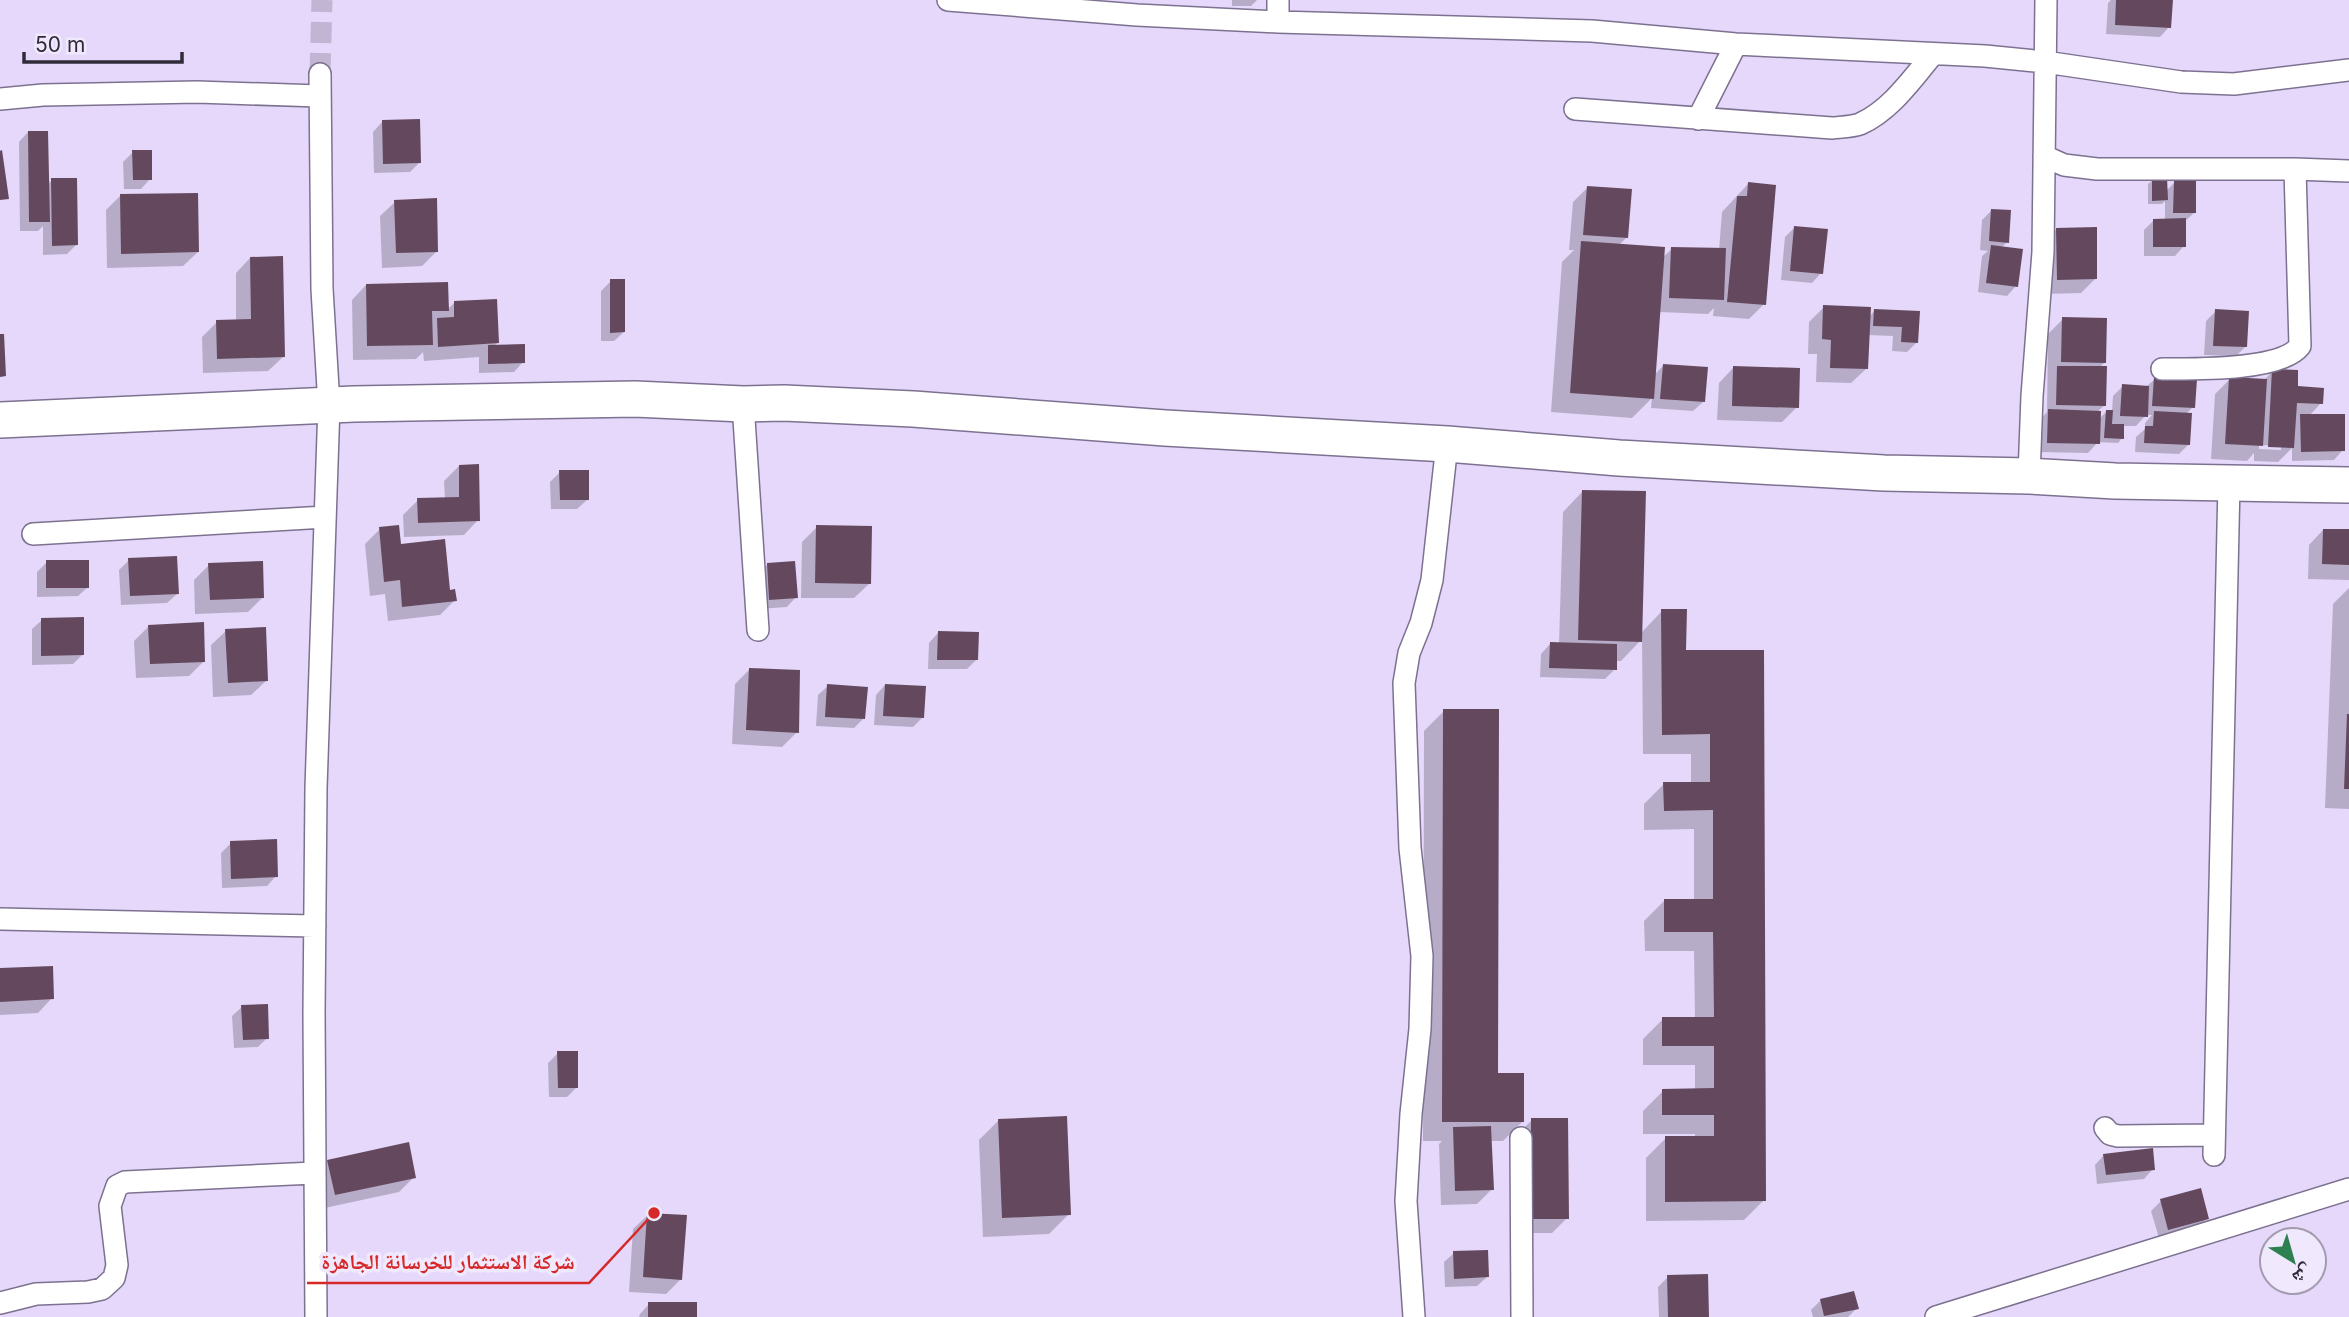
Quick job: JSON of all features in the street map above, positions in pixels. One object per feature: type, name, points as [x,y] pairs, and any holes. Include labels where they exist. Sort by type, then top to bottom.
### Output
[{"type":"main road","points":[[0,420],[329,405],[635,399],[743,404],[784,402],[1760,466],[2115,481],[2349,485]]},
{"type":"street","points":[[948,0],[1278,23],[1592,31],[1736,44],[2045,62],[2142,77],[2234,84],[2349,70]]},
{"type":"street","points":[[1278,0],[1278,23]]},
{"type":"street","points":[[2029,476],[2043,252],[2046,0]]},
{"type":"street","points":[[1698,118],[1736,44]]},
{"type":"street","points":[[1575,109],[1832,128],[1858,125],[1891,103],[1933,54]]},
{"type":"street","points":[[316,1317],[316,788],[329,405],[322,289],[320,74]]},
{"type":"street","points":[[0,99],[43,95],[184,92],[319,96]]},
{"type":"street","points":[[2044,156],[2064,165],[2097,169],[2295,169],[2349,172]]},
{"type":"street","points":[[2162,369],[2255,364],[2286,358],[2300,346],[2295,169]]},
{"type":"street","points":[[743,404],[758,630]]},
{"type":"street","points":[[1414,1317],[1406,1201],[1420,1029],[1422,956],[1410,848],[1404,683],[1409,653],[1421,623],[1432,580],[1447,444]]},
{"type":"street","points":[[2105,1128],[2110,1134],[2118,1136],[2214,1145],[2229,483]]},
{"type":"street","points":[[33,534],[325,517]]},
{"type":"street","points":[[0,919],[315,926]]},
{"type":"street","points":[[1521,1138],[1522,1317]]},
{"type":"street","points":[[0,1303],[36,1294],[103,1289],[114,1278],[117,1265],[110,1206],[117,1186],[125,1182],[314,1173]]},
{"type":"street","points":[[1936,1317],[2349,1189]]},
{"type":"building","points":[[2116,0],[2173,0],[2171,28],[2115,25]]},
{"type":"building","points":[[420,119],[421,163],[383,164],[382,120]]},
{"type":"building","points":[[28,131],[48,131],[50,222],[29,222]]},
{"type":"building","points":[[2,150],[9,199],[0,200],[0,151]]},
{"type":"building","points":[[132,150],[152,150],[152,180],[133,180]]},
{"type":"building","points":[[2167,177],[2168,200],[2152,201],[2152,178]]},
{"type":"building","points":[[51,178],[77,178],[78,245],[52,246]]},
{"type":"building","points":[[2174,181],[2196,181],[2196,213],[2173,213]]},
{"type":"building","points":[[1748,182],[1776,185],[1766,305],[1727,302],[1737,196],[1747,196]]},
{"type":"building","points":[[1587,186],[1632,189],[1628,238],[1583,235]]},
{"type":"building","points":[[198,193],[199,252],[121,254],[120,194]]},
{"type":"building","points":[[437,198],[438,252],[396,253],[394,200]]},
{"type":"building","points":[[1991,209],[2011,210],[2009,243],[1989,241]]},
{"type":"building","points":[[2186,218],[2186,247],[2153,247],[2153,219]]},
{"type":"building","points":[[1794,226],[1828,229],[1823,274],[1790,271]]},
{"type":"building","points":[[2097,227],[2097,279],[2057,280],[2056,228]]},
{"type":"building","points":[[1581,241],[1665,247],[1654,399],[1570,393]]},
{"type":"building","points":[[1991,245],[2023,249],[2018,287],[1986,283]]},
{"type":"building","points":[[1671,247],[1726,248],[1724,300],[1669,298]]},
{"type":"building","points":[[283,256],[285,357],[217,359],[216,320],[251,319],[250,257]]},
{"type":"building","points":[[610,279],[625,279],[625,332],[610,333]]},
{"type":"building","points":[[448,282],[449,311],[432,311],[433,345],[367,346],[366,284]]},
{"type":"building","points":[[497,299],[499,343],[438,347],[437,318],[454,317],[454,301]]},
{"type":"building","points":[[1823,305],[1871,307],[1868,369],[1830,368],[1831,340],[1822,339]]},
{"type":"building","points":[[1874,309],[1920,311],[1918,343],[1901,342],[1902,327],[1873,326]]},
{"type":"building","points":[[2215,309],[2249,311],[2247,347],[2213,346]]},
{"type":"building","points":[[2062,317],[2107,318],[2106,363],[2061,362]]},
{"type":"building","points":[[0,334],[4,334],[6,376],[0,377]]},
{"type":"building","points":[[525,344],[525,363],[488,364],[488,345]]},
{"type":"building","points":[[1663,364],[1708,367],[1705,402],[1660,399]]},
{"type":"building","points":[[1733,366],[1800,368],[1799,408],[1732,406]]},
{"type":"building","points":[[2057,366],[2107,366],[2106,406],[2056,405]]},
{"type":"building","points":[[2272,369],[2298,370],[2298,386],[2324,388],[2323,404],[2297,403],[2294,448],[2268,447]]},
{"type":"building","points":[[2154,377],[2197,379],[2195,408],[2152,406]]},
{"type":"building","points":[[2229,377],[2267,379],[2263,446],[2225,444]]},
{"type":"building","points":[[2122,384],[2149,386],[2148,417],[2120,416]]},
{"type":"building","points":[[2048,409],[2101,411],[2100,444],[2047,443]]},
{"type":"building","points":[[2106,410],[2113,410],[2112,424],[2124,424],[2124,439],[2104,438]]},
{"type":"building","points":[[2154,411],[2192,413],[2190,445],[2144,443],[2145,426],[2153,426]]},
{"type":"building","points":[[2300,414],[2345,414],[2345,451],[2301,452]]},
{"type":"building","points":[[479,464],[480,521],[418,523],[417,498],[459,497],[459,465]]},
{"type":"building","points":[[559,470],[589,470],[589,500],[560,500]]},
{"type":"building","points":[[1582,490],[1646,491],[1642,642],[1578,640]]},
{"type":"building","points":[[399,525],[401,544],[445,539],[450,590],[455,589],[457,601],[402,607],[400,580],[384,582],[379,527]]},
{"type":"building","points":[[816,525],[872,526],[871,584],[815,583]]},
{"type":"building","points":[[2323,529],[2349,529],[2349,565],[2322,564]]},
{"type":"building","points":[[177,556],[179,594],[130,596],[128,558]]},
{"type":"building","points":[[46,560],[89,560],[89,588],[46,588]]},
{"type":"building","points":[[263,561],[264,598],[210,600],[208,563]]},
{"type":"building","points":[[795,561],[798,598],[769,600],[767,563]]},
{"type":"building","points":[[1661,609],[1687,609],[1686,650],[1764,650],[1766,1201],[1665,1202],[1665,1136],[1714,1136],[1714,1115],[1662,1115],[1662,1089],[1714,1088],[1714,1046],[1662,1046],[1662,1017],[1714,1017],[1713,932],[1664,932],[1664,899],[1713,899],[1713,810],[1664,811],[1663,782],[1710,782],[1710,734],[1662,735]]},
{"type":"building","points":[[84,617],[84,655],[41,656],[41,618]]},
{"type":"building","points":[[204,622],[205,662],[150,664],[148,625]]},
{"type":"building","points":[[266,627],[268,681],[228,683],[225,629]]},
{"type":"building","points":[[938,631],[979,632],[978,660],[937,660]]},
{"type":"building","points":[[1550,642],[1617,644],[1617,670],[1549,668]]},
{"type":"building","points":[[749,668],[800,670],[799,733],[746,730]]},
{"type":"building","points":[[827,684],[868,687],[865,719],[825,717]]},
{"type":"building","points":[[885,684],[926,686],[924,718],[883,716]]},
{"type":"building","points":[[1443,709],[1499,709],[1498,1073],[1524,1073],[1524,1122],[1442,1122]]},
{"type":"building","points":[[2347,714],[2349,789],[2344,789]]},
{"type":"building","points":[[277,839],[278,877],[231,879],[230,841]]},
{"type":"building","points":[[53,966],[54,999],[0,1002],[0,968]]},
{"type":"building","points":[[268,1004],[269,1039],[243,1040],[241,1005]]},
{"type":"building","points":[[557,1051],[578,1051],[578,1088],[558,1088]]},
{"type":"building","points":[[1067,1116],[1071,1215],[1002,1218],[998,1119]]},
{"type":"building","points":[[1531,1118],[1568,1118],[1569,1219],[1531,1219]]},
{"type":"building","points":[[1491,1126],[1494,1190],[1455,1191],[1453,1127]]},
{"type":"building","points":[[409,1142],[416,1178],[335,1195],[327,1160]]},
{"type":"building","points":[[2153,1148],[2155,1170],[2106,1175],[2103,1154]]},
{"type":"building","points":[[2201,1188],[2209,1219],[2168,1230],[2160,1199]]},
{"type":"building","points":[[647,1213],[687,1215],[682,1280],[643,1277]]},
{"type":"building","points":[[1488,1250],[1489,1277],[1454,1279],[1453,1251]]},
{"type":"building","points":[[1708,1274],[1709,1317],[1668,1317],[1667,1275]]},
{"type":"building","points":[[1854,1291],[1859,1309],[1824,1316],[1820,1299]]},
{"type":"building","points":[[648,1302],[697,1302],[697,1317],[648,1317]]},
{"type":"tunnel","points":[[320,74],[322,0]]},
{"type":"place","name":"شركة الاستثمار للخرسانة الجاهزة","points":[[654,1213]]}]
